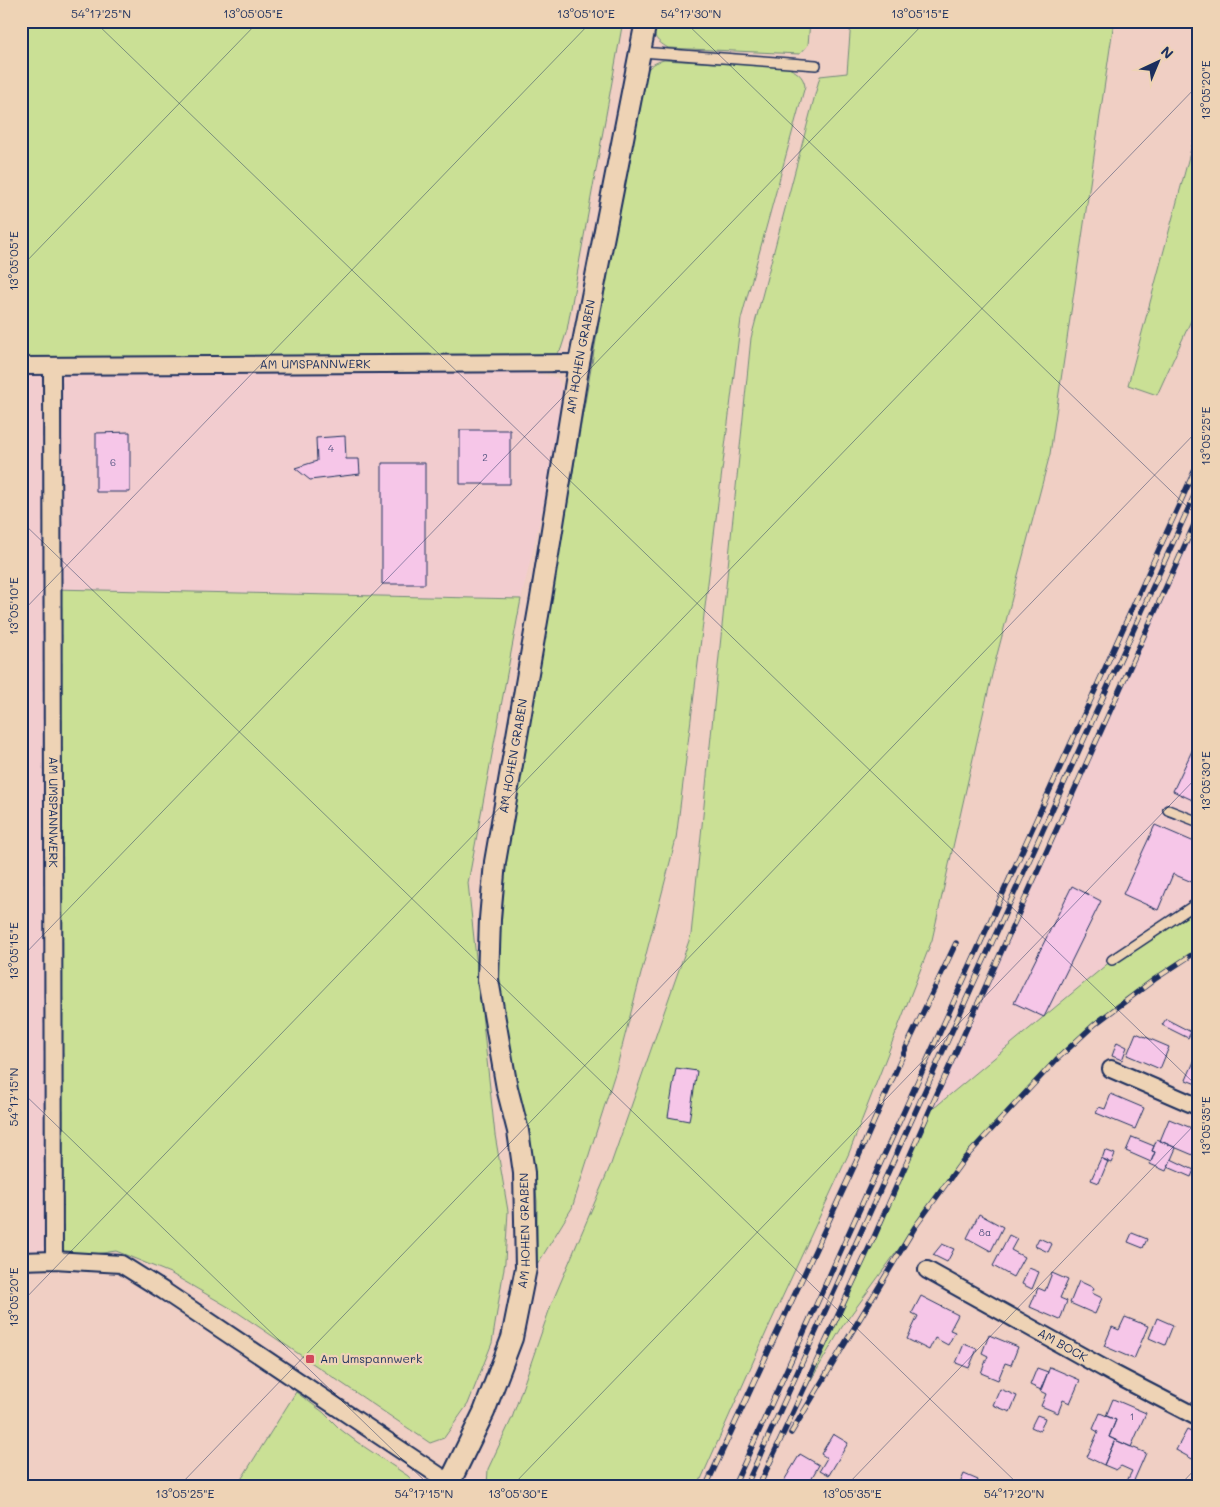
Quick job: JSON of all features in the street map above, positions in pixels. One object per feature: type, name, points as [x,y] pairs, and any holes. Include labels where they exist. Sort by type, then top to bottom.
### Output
[{"type":"street","name":"AM HOHEN GRABEN","points":[[450,1485],[484,1412],[512,1338],[526,1268],[524,1173],[518,1131],[507,1088],[488,980],[490,919],[495,862],[541,598],[579,363],[646,21]]},
{"type":"street","name":"AM UMSPANNWERK","points":[[21,366],[579,363]]},
{"type":"street","name":"AM UMSPANNWERK","points":[[52,366],[54,1260]]},
{"type":"street","points":[[1111,1070],[1199,1108]]},
{"type":"street","points":[[21,1260],[121,1264],[164,1291],[450,1485]]},
{"type":"street","name":"AM BOCK","points":[[927,1270],[1114,1374],[1199,1418]]},
{"type":"lane","points":[[640,52],[816,65]]},
{"type":"lane","points":[[1168,810],[1199,822]]},
{"type":"lane","points":[[1112,960],[1199,902]]},
{"type":"shaded area","points":[[21,366],[533,372],[557,378],[569,400],[521,599],[52,590],[54,1260],[21,1260]]},
{"type":"shaded area","points":[[1199,514],[1199,902],[1112,960],[928,1113]]},
{"type":"green space","points":[[21,21],[623,21],[567,330],[561,349],[555,356],[21,366]]},
{"type":"green space","points":[[655,21],[810,21],[808,45],[800,54],[668,48],[660,43],[654,34]]},
{"type":"green space","points":[[851,21],[1114,21],[1050,454],[993,670],[932,940],[849,1153],[698,1486],[487,1486],[488,1469],[512,1418],[551,1305],[611,1164],[691,935],[751,338],[820,76],[847,73]]},
{"type":"green space","points":[[664,60],[786,67],[793,70],[803,79],[805,86],[741,319],[676,839],[616,1070],[572,1208],[537,1265],[537,1201],[533,1163],[505,1029],[498,963],[501,893],[549,606],[642,80],[650,67]]},
{"type":"green space","points":[[1199,119],[1199,303],[1157,395],[1128,385]]},
{"type":"green space","points":[[52,589],[521,599],[468,883],[495,1135],[508,1211],[505,1262],[492,1343],[468,1404],[444,1438],[430,1443],[237,1312],[170,1273],[116,1251],[54,1260]]},
{"type":"green space","points":[[1199,902],[1199,950],[1155,979],[1095,1024],[1057,1059],[964,1159],[842,1327],[804,1392],[928,1113],[1112,960]]},
{"type":"green space","points":[[296,1392],[323,1412],[357,1442],[408,1476],[417,1486],[237,1486]]},
{"type":"building","points":[[460,430],[510,430],[510,484],[460,484]]},
{"type":"building","points":[[130,432],[130,492],[96,492],[96,433]]},
{"type":"building","points":[[345,436],[346,459],[359,459],[360,474],[310,480],[295,468],[317,461],[316,438]]},
{"type":"building","points":[[382,463],[425,463],[425,584],[382,584]]},
{"type":"building","points":[[1199,736],[1199,803],[1173,791]]},
{"type":"building","points":[[1155,825],[1199,844],[1199,885],[1173,874],[1158,910],[1123,894]]},
{"type":"building","points":[[1072,886],[1101,901],[1044,1017],[1014,1003]]},
{"type":"building","points":[[1166,1019],[1191,1032],[1188,1038],[1162,1025]]},
{"type":"building","points":[[1136,1033],[1169,1047],[1160,1069],[1127,1055]]},
{"type":"building","points":[[1117,1042],[1127,1047],[1122,1060],[1112,1056]]},
{"type":"building","points":[[1196,1057],[1199,1058],[1199,1085],[1186,1080]]},
{"type":"building","points":[[676,1068],[697,1071],[689,1121],[668,1117]]},
{"type":"building","points":[[1111,1094],[1144,1108],[1135,1129],[1096,1113],[1099,1107],[1105,1109]]},
{"type":"building","points":[[1169,1119],[1199,1131],[1199,1141],[1193,1155],[1160,1141]]},
{"type":"building","points":[[1132,1137],[1154,1146],[1152,1151],[1155,1152],[1151,1162],[1126,1151]]},
{"type":"building","points":[[1157,1139],[1176,1148],[1166,1171],[1150,1164],[1155,1152],[1152,1151]]},
{"type":"building","points":[[1105,1150],[1115,1154],[1111,1163],[1102,1159]]},
{"type":"building","points":[[1101,1158],[1108,1161],[1099,1183],[1091,1180]]},
{"type":"building","points":[[1171,1159],[1194,1170],[1191,1177],[1168,1167]]},
{"type":"building","points":[[979,1214],[1003,1227],[991,1251],[967,1238]]},
{"type":"building","points":[[1132,1233],[1147,1239],[1143,1248],[1128,1242]]},
{"type":"building","points":[[1009,1235],[1017,1239],[1011,1250],[1024,1257],[1013,1277],[993,1266]]},
{"type":"building","points":[[1039,1238],[1052,1244],[1048,1252],[1035,1246]]},
{"type":"building","points":[[942,1244],[954,1249],[947,1262],[933,1255]]},
{"type":"building","points":[[1029,1268],[1039,1272],[1032,1289],[1022,1284]]},
{"type":"building","points":[[1052,1273],[1068,1280],[1060,1298],[1067,1301],[1060,1320],[1030,1307],[1038,1288],[1045,1291]]},
{"type":"building","points":[[1079,1281],[1094,1288],[1092,1293],[1102,1298],[1095,1314],[1070,1303]]},
{"type":"building","points":[[921,1296],[958,1315],[950,1330],[955,1332],[948,1345],[935,1338],[929,1350],[907,1339],[918,1316],[912,1313]]},
{"type":"building","points":[[1125,1317],[1148,1326],[1134,1359],[1104,1346],[1112,1327],[1119,1330]]},
{"type":"building","points":[[1157,1318],[1173,1325],[1165,1345],[1149,1338]]},
{"type":"building","points":[[989,1335],[1018,1347],[1011,1365],[1005,1363],[998,1380],[981,1373],[988,1356],[982,1353]]},
{"type":"building","points":[[964,1344],[977,1349],[969,1368],[956,1363]]},
{"type":"building","points":[[1050,1367],[1080,1380],[1070,1403],[1063,1400],[1058,1413],[1041,1406],[1046,1394],[1040,1391]]},
{"type":"building","points":[[1037,1368],[1048,1372],[1041,1390],[1030,1385]]},
{"type":"building","points":[[1000,1389],[1017,1396],[1010,1412],[993,1405]]},
{"type":"building","points":[[1113,1399],[1146,1413],[1131,1447],[1109,1437],[1116,1420],[1106,1416]]},
{"type":"building","points":[[1100,1413],[1116,1420],[1109,1437],[1115,1440],[1104,1465],[1087,1457],[1098,1432],[1093,1429]]},
{"type":"building","points":[[1037,1415],[1045,1418],[1040,1431],[1031,1427]]},
{"type":"building","points":[[1187,1430],[1199,1436],[1199,1456],[1196,1461],[1176,1450]]},
{"type":"building","points":[[833,1434],[848,1443],[829,1475],[820,1470],[827,1458],[821,1454]]},
{"type":"building","points":[[1115,1440],[1146,1453],[1132,1485],[1126,1483],[1132,1471],[1121,1466],[1116,1470],[1104,1465]]},
{"type":"building","points":[[800,1454],[819,1465],[807,1486],[785,1486],[782,1484]]},
{"type":"building","points":[[1199,1456],[1199,1472],[1192,1468]]},
{"type":"building","points":[[964,1474],[978,1480],[976,1486],[959,1486]]},
{"type":"building","points":[[1196,1475],[1199,1477],[1199,1486],[1190,1486]]},
{"type":"railway","points":[[734,1486],[1199,461]]},
{"type":"railway","points":[[746,1486],[1199,485]]},
{"type":"railway","points":[[759,1486],[875,1235],[1199,514]]},
{"type":"railway","points":[[706,1486],[857,1160],[906,1048],[956,943]]},
{"type":"railway","points":[[791,1433],[915,1227],[964,1159],[1057,1059],[1095,1024],[1155,979],[1199,950]]},
{"type":"place","name":"Am Umspannwerk","points":[[310,1359]]}]
